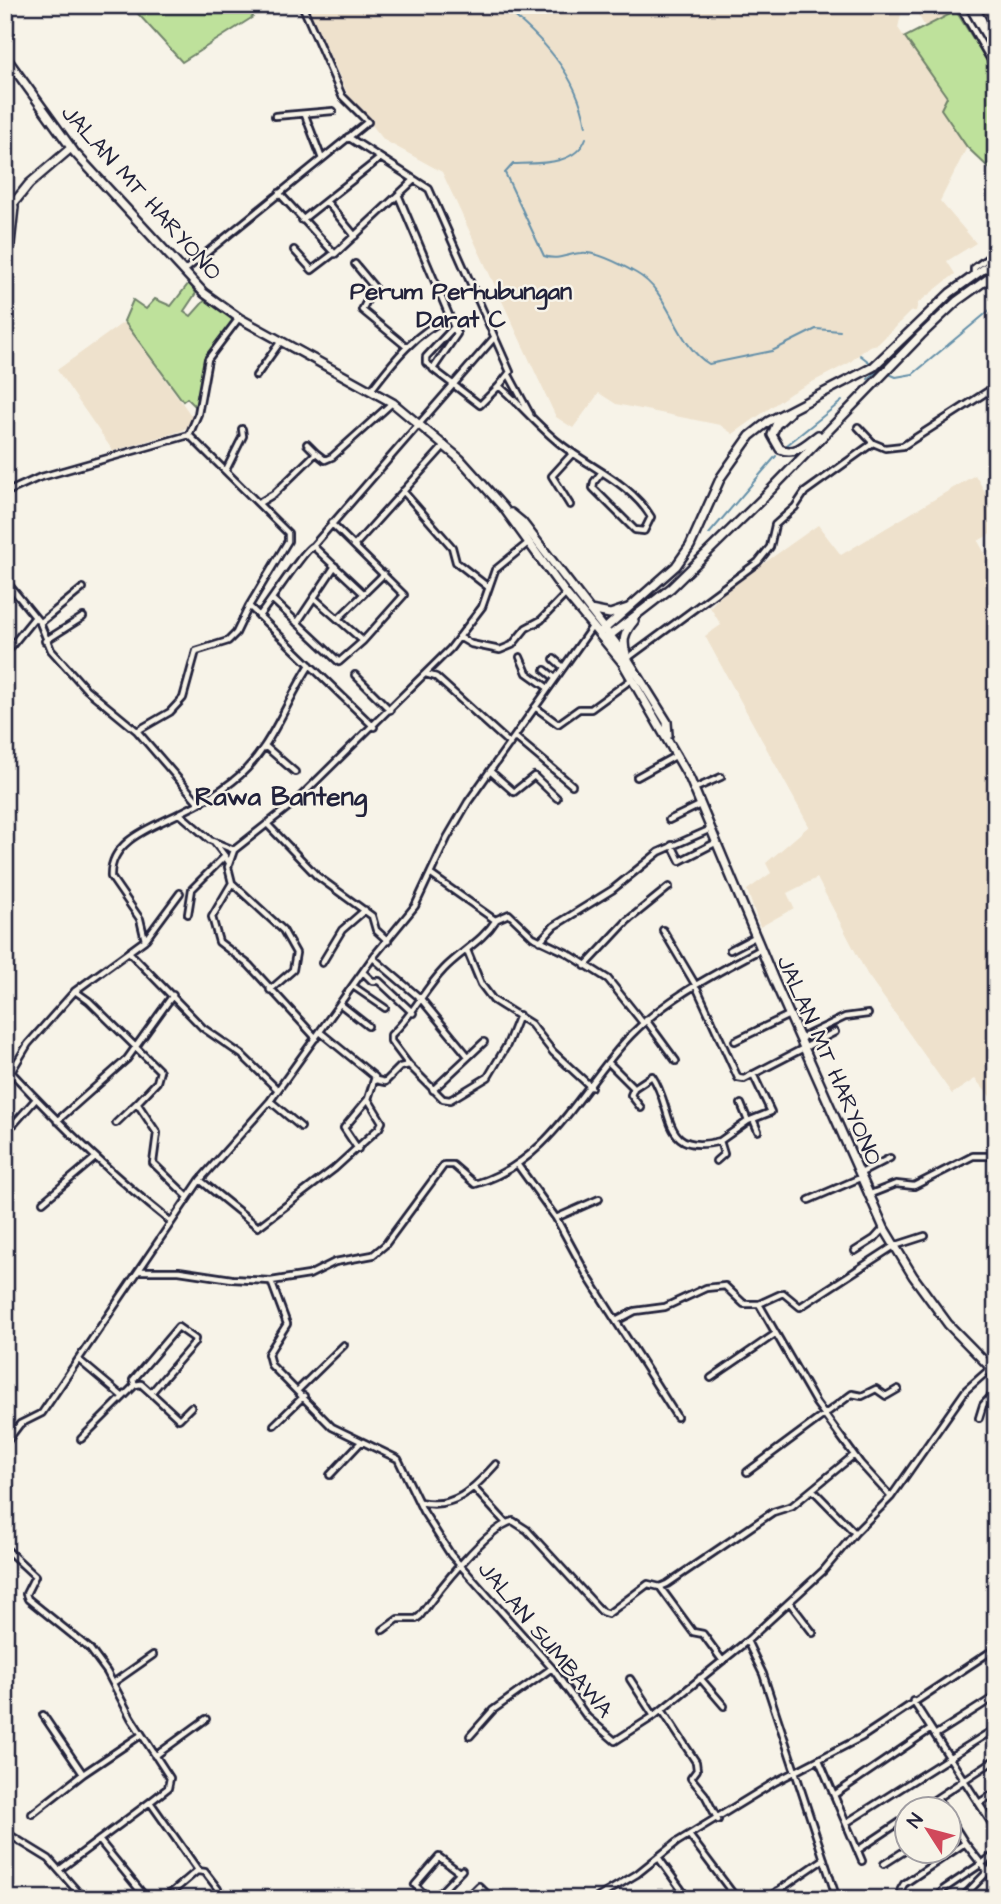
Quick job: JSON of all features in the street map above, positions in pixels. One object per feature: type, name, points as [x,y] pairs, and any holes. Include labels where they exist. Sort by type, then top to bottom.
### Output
[{"type":"highway","points":[[985,5],[996,24]]},
{"type":"main road","name":"JALAN MT HARYONO","points":[[5,55],[71,148],[204,293],[239,318],[393,402],[445,444],[503,507],[566,594],[593,626],[628,658],[667,722],[669,739]]},
{"type":"main road","points":[[5,214],[18,197],[71,148]]},
{"type":"main road","points":[[5,257],[10,244],[12,212],[18,197]]},
{"type":"main road","points":[[604,635],[676,566],[690,546],[734,455],[769,421],[858,377],[885,356],[950,293],[996,260]]},
{"type":"main road","points":[[604,635],[640,612],[710,551],[893,362],[957,301],[996,273]]},
{"type":"main road","points":[[797,407],[776,425],[772,435],[779,449],[786,452],[796,450],[831,427]]},
{"type":"main road","name":"JALAN MT HARYONO","points":[[503,507],[522,522],[586,608],[669,739],[712,829],[789,1015],[884,1228],[948,1324],[994,1371]]},
{"type":"main road","points":[[586,608],[600,614],[634,606]]},
{"type":"main road","points":[[628,658],[623,644],[625,632],[640,612]]},
{"type":"street","points":[[183,271],[367,123],[342,96],[302,5]]},
{"type":"street","points":[[959,5],[996,69]]},
{"type":"street","points":[[275,116],[333,111]]},
{"type":"street","points":[[304,115],[322,159]]},
{"type":"street","points":[[348,137],[432,194],[493,339],[530,415]]},
{"type":"street","points":[[302,220],[379,159]]},
{"type":"street","points":[[294,250],[312,270],[355,236],[414,180]]},
{"type":"street","points":[[279,193],[333,254]]},
{"type":"street","points":[[399,197],[454,327],[456,338],[432,367]]},
{"type":"street","points":[[326,201],[355,236]]},
{"type":"street","points":[[975,275],[974,268],[996,252]]},
{"type":"street","points":[[355,264],[374,287],[362,310],[407,347]]},
{"type":"street","points":[[372,389],[407,347],[431,326],[450,317]]},
{"type":"street","points":[[189,435],[198,414],[208,359],[239,318]]},
{"type":"street","points":[[454,327],[426,357],[426,363],[480,405],[509,375]]},
{"type":"street","points":[[259,616],[273,600],[303,552],[313,546],[493,339]]},
{"type":"street","points":[[256,376],[281,341]]},
{"type":"street","points":[[499,386],[573,453],[602,472],[629,492],[649,514],[650,523],[644,531],[635,530],[593,488],[602,472]]},
{"type":"street","points":[[858,427],[873,443],[885,448],[903,446],[996,386]]},
{"type":"street","points":[[307,444],[325,460],[332,457],[393,402]]},
{"type":"street","points":[[225,470],[243,436],[242,429]]},
{"type":"street","points":[[137,731],[170,712],[181,701],[197,651],[228,641],[236,633],[288,536],[259,503],[189,435]]},
{"type":"street","points":[[5,493],[38,478],[189,435]]},
{"type":"street","points":[[628,658],[758,562],[771,544],[775,526],[809,488],[873,443]]},
{"type":"street","points":[[355,545],[445,444]]},
{"type":"street","points":[[259,503],[274,494],[316,453]]},
{"type":"street","points":[[570,505],[552,479],[573,453]]},
{"type":"street","points":[[403,491],[452,547],[456,562],[488,587]]},
{"type":"street","points":[[273,600],[339,662],[363,641],[404,594],[331,523]]},
{"type":"street","points":[[188,914],[192,889],[234,850],[268,825],[374,727],[460,637],[482,607],[497,567],[529,542]]},
{"type":"street","points":[[313,546],[363,593]]},
{"type":"street","points":[[297,623],[335,566]]},
{"type":"street","points":[[338,619],[384,574]]},
{"type":"street","points":[[5,580],[40,623],[45,641],[86,689],[137,731],[199,803]]},
{"type":"street","points":[[40,623],[83,588]]},
{"type":"street","points":[[460,637],[471,644],[500,650],[512,645],[526,628],[541,621],[566,594]]},
{"type":"street","points":[[314,598],[363,641]]},
{"type":"street","points":[[249,606],[374,727]]},
{"type":"street","points":[[5,654],[36,617]]},
{"type":"street","points":[[45,641],[83,617]]},
{"type":"street","points":[[5,1444],[20,1424],[40,1415],[200,1180],[270,1101],[373,958],[415,906],[453,827],[593,626]]},
{"type":"street","points":[[520,657],[527,673],[548,688]]},
{"type":"street","points":[[554,659],[563,667]]},
{"type":"street","points":[[145,940],[140,919],[118,891],[110,872],[126,843],[233,781],[265,746],[310,665]]},
{"type":"street","points":[[545,670],[555,678]]},
{"type":"street","points":[[425,674],[436,677],[510,744]]},
{"type":"street","points":[[355,675],[390,710]]},
{"type":"street","points":[[535,707],[558,724],[579,709],[591,709],[632,679]]},
{"type":"street","points":[[515,737],[572,786]]},
{"type":"street","points":[[265,746],[295,772]]},
{"type":"street","points":[[637,777],[677,755]]},
{"type":"street","points":[[490,771],[514,792],[534,776],[556,797]]},
{"type":"street","points":[[694,789],[721,777]]},
{"type":"street","points":[[669,820],[701,804]]},
{"type":"street","points":[[180,814],[198,832],[234,850]]},
{"type":"street","points":[[268,825],[317,876],[365,910],[375,921],[376,930],[388,941]]},
{"type":"street","points":[[540,941],[554,926],[595,901],[644,861],[672,845],[712,829]]},
{"type":"street","points":[[214,841],[227,859],[232,883],[283,930],[296,953],[293,970],[270,990]]},
{"type":"street","points":[[672,845],[680,861],[717,842]]},
{"type":"street","points":[[430,874],[496,920]]},
{"type":"street","points":[[232,883],[214,910],[212,924],[219,942],[249,965],[316,1038]]},
{"type":"street","points":[[585,966],[627,920],[669,887]]},
{"type":"street","points":[[171,1222],[95,1158],[8,1074],[28,1044],[75,992],[145,940],[180,893]]},
{"type":"street","points":[[322,963],[342,930],[365,910]]},
{"type":"street","points":[[519,1015],[507,1045],[485,1081],[450,1100],[443,1100],[409,1065],[390,1037],[413,1013],[446,967],[483,939],[496,920],[509,914],[540,941],[567,953],[608,979],[676,1061]]},
{"type":"street","points":[[663,930],[695,984],[735,1077],[744,1079],[835,1032]]},
{"type":"street","points":[[730,950],[756,937]]},
{"type":"street","points":[[139,1271],[179,1271],[232,1279],[271,1281],[309,1275],[335,1262],[377,1253],[444,1165],[453,1165],[475,1184],[517,1164],[538,1150],[645,1022],[695,984],[761,948]]},
{"type":"street","points":[[467,950],[481,984],[493,1000],[531,1024],[552,1052],[591,1087]]},
{"type":"street","points":[[130,953],[204,1028],[242,1055],[278,1090]]},
{"type":"street","points":[[373,958],[421,999],[468,1056]]},
{"type":"street","points":[[363,972],[372,981],[379,981],[413,1013]]},
{"type":"street","points":[[353,986],[385,1008]]},
{"type":"street","points":[[75,992],[161,1073],[137,1103],[116,1123]]},
{"type":"street","points":[[57,1121],[127,1059],[173,996]]},
{"type":"street","points":[[340,1004],[368,1026]]},
{"type":"street","points":[[800,1038],[845,1017],[868,1014]]},
{"type":"street","points":[[735,1041],[789,1015]]},
{"type":"street","points":[[320,1032],[376,1080],[385,1082],[400,1068],[409,1065]]},
{"type":"street","points":[[433,1090],[484,1042]]},
{"type":"street","points":[[610,1064],[634,1088]]},
{"type":"street","points":[[641,1108],[631,1096],[634,1088],[652,1076],[664,1097],[664,1112],[670,1125],[684,1143],[699,1147],[720,1141],[751,1120],[771,1112],[753,1074]]},
{"type":"street","points":[[358,1149],[344,1128],[368,1099],[376,1080]]},
{"type":"street","points":[[5,1129],[14,1124],[36,1099]]},
{"type":"street","points":[[200,1180],[258,1227],[358,1149],[382,1124],[368,1099]]},
{"type":"street","points":[[270,1101],[301,1127]]},
{"type":"street","points":[[137,1103],[157,1133],[153,1163],[188,1197]]},
{"type":"street","points":[[741,1104],[758,1131]]},
{"type":"street","points":[[716,1161],[724,1154],[720,1141]]},
{"type":"street","points":[[868,1195],[895,1184],[914,1186],[973,1156],[996,1156]]},
{"type":"street","points":[[43,1202],[95,1158]]},
{"type":"street","points":[[809,1200],[860,1176],[890,1158]]},
{"type":"street","points":[[517,1164],[556,1218],[587,1277],[677,1417]]},
{"type":"street","points":[[556,1218],[598,1199]]},
{"type":"street","points":[[855,1251],[874,1239],[884,1228]]},
{"type":"street","points":[[616,1321],[635,1311],[665,1307],[713,1286],[725,1286],[744,1304],[760,1304],[783,1293],[800,1307],[894,1246],[925,1236]]},
{"type":"street","name":"JALAN SUMBAWA","points":[[271,1281],[287,1324],[268,1352],[268,1359],[328,1424],[398,1459],[419,1502],[446,1547],[552,1668],[587,1717],[610,1740],[619,1740],[662,1710],[790,1603],[891,1497],[974,1382],[994,1371]]},
{"type":"street","points":[[760,1304],[775,1334],[825,1414],[854,1455],[891,1497]]},
{"type":"street","points":[[135,1385],[133,1380],[176,1328],[181,1328],[195,1339],[194,1343],[151,1393]]},
{"type":"street","points":[[711,1378],[775,1334]]},
{"type":"street","points":[[298,1390],[344,1345]]},
{"type":"street","points":[[79,1360],[123,1397]]},
{"type":"street","points":[[81,1439],[135,1385],[141,1384],[179,1419],[191,1406]]},
{"type":"street","points":[[747,1472],[852,1394],[864,1396],[874,1389],[886,1396],[898,1389]]},
{"type":"street","points":[[979,1418],[983,1405],[996,1391]]},
{"type":"street","points":[[274,1425],[304,1396]]},
{"type":"street","points":[[330,1475],[361,1442]]},
{"type":"street","points":[[660,1587],[688,1572],[773,1512],[792,1506],[854,1455]]},
{"type":"street","points":[[419,1502],[450,1503],[473,1487],[496,1464]]},
{"type":"street","points":[[473,1487],[506,1523]]},
{"type":"street","points":[[813,1490],[855,1533]]},
{"type":"street","points":[[383,1630],[398,1619],[411,1620],[420,1616],[461,1566],[506,1523],[513,1521],[524,1527],[605,1614],[648,1584],[660,1587],[693,1632],[703,1634],[722,1660]]},
{"type":"street","points":[[5,1548],[35,1576],[26,1594],[29,1601],[84,1643],[113,1683],[141,1735],[171,1782],[150,1802],[59,1870]]},
{"type":"street","points":[[790,1603],[813,1633]]},
{"type":"street","points":[[747,1641],[763,1674],[837,1899]]},
{"type":"street","points":[[595,1899],[637,1874],[689,1835],[718,1820],[759,1791],[862,1737],[995,1649]]},
{"type":"street","points":[[113,1683],[153,1655]]},
{"type":"street","points":[[470,1736],[493,1710],[552,1668]]},
{"type":"street","points":[[700,1678],[724,1706]]},
{"type":"street","points":[[630,1679],[654,1716]]},
{"type":"street","points":[[935,1735],[996,1696]]},
{"type":"street","points":[[913,1701],[995,1827]]},
{"type":"street","points":[[662,1710],[696,1762],[697,1770],[691,1778],[705,1795],[718,1820]]},
{"type":"street","points":[[43,1715],[83,1774]]},
{"type":"street","points":[[155,1756],[206,1719]]},
{"type":"street","points":[[846,1824],[996,1728]]},
{"type":"street","points":[[834,1794],[931,1729]]},
{"type":"street","points":[[32,1814],[83,1774],[141,1735]]},
{"type":"street","points":[[940,1796],[996,1759]]},
{"type":"street","points":[[819,1760],[862,1861]]},
{"type":"street","points":[[979,1803],[996,1792]]},
{"type":"street","points":[[150,1802],[198,1871],[205,1872],[218,1889]]},
{"type":"street","points":[[858,1850],[892,1827]]},
{"type":"street","points":[[5,1832],[44,1855],[84,1899]]},
{"type":"street","points":[[689,1835],[737,1899]]},
{"type":"street","points":[[962,1839],[987,1871]]},
{"type":"street","points":[[99,1840],[147,1899]]},
{"type":"street","points":[[907,1899],[901,1889],[904,1884],[965,1843]]},
{"type":"street","points":[[936,1898],[996,1854]]},
{"type":"street","points":[[439,1857],[460,1871],[431,1899],[415,1885],[439,1857]]},
{"type":"street","points":[[658,1857],[688,1899]]},
{"type":"street","points":[[766,1899],[824,1859]]},
{"type":"street","points":[[884,1864],[892,1859]]},
{"type":"street","points":[[961,1899],[996,1863]]},
{"type":"street","points":[[164,1899],[198,1871]]},
{"type":"street","points":[[466,1899],[479,1886],[492,1899]]},
{"type":"street","points":[[777,1891],[783,1899]]},
{"type":"shaded area","points":[[307,5],[903,5],[898,28],[947,97],[941,109],[967,147],[940,201],[976,243],[947,261],[955,274],[918,303],[916,311],[910,312],[878,344],[869,346],[849,363],[791,393],[733,434],[720,425],[616,404],[599,393],[573,428],[556,417],[442,172],[384,140],[348,95]]},
{"type":"shaded area","points":[[913,5],[953,5],[956,11],[925,27]]},
{"type":"shaded area","points":[[124,322],[193,418],[189,426],[181,431],[113,451],[57,370]]},
{"type":"shaded area","points":[[975,475],[996,510],[996,531],[978,541],[996,574],[996,1103],[975,1079],[952,1094],[867,974],[817,878],[787,893],[794,908],[760,927],[747,890],[771,873],[766,863],[809,826],[705,636],[721,625],[710,607],[726,590],[818,525],[841,555]]},
{"type":"green space","points":[[130,5],[247,5],[253,17],[182,62]]},
{"type":"green space","points":[[956,11],[996,75],[996,162],[991,170],[967,147],[941,109],[947,97],[905,37]]},
{"type":"green space","points":[[189,283],[196,293],[184,311],[191,316],[206,299],[234,320],[218,341],[208,361],[196,407],[187,398],[183,401],[124,321],[133,300],[146,309],[155,299],[171,306]]},
{"type":"waterway","points":[[501,5],[544,44],[566,73],[575,90],[586,126]]},
{"type":"waterway","points":[[586,138],[574,154],[565,158],[544,163],[513,164],[505,173],[544,256],[554,258],[581,253],[594,254],[636,273],[657,292],[688,344],[709,364],[772,351],[816,329],[840,331]]},
{"type":"waterway","points":[[887,373],[896,377],[913,374],[996,305]]},
{"type":"waterway","points":[[860,355],[873,365]]},
{"type":"waterway","points":[[868,379],[879,370]]},
{"type":"waterway","points":[[787,445],[842,401]]},
{"type":"waterway","points":[[709,534],[776,456]]},
{"type":"district","name":"Perum Perhubungan Darat C","points":[[461,305]]},
{"type":"district","name":"Rawa Banteng","points":[[281,796]]}]
